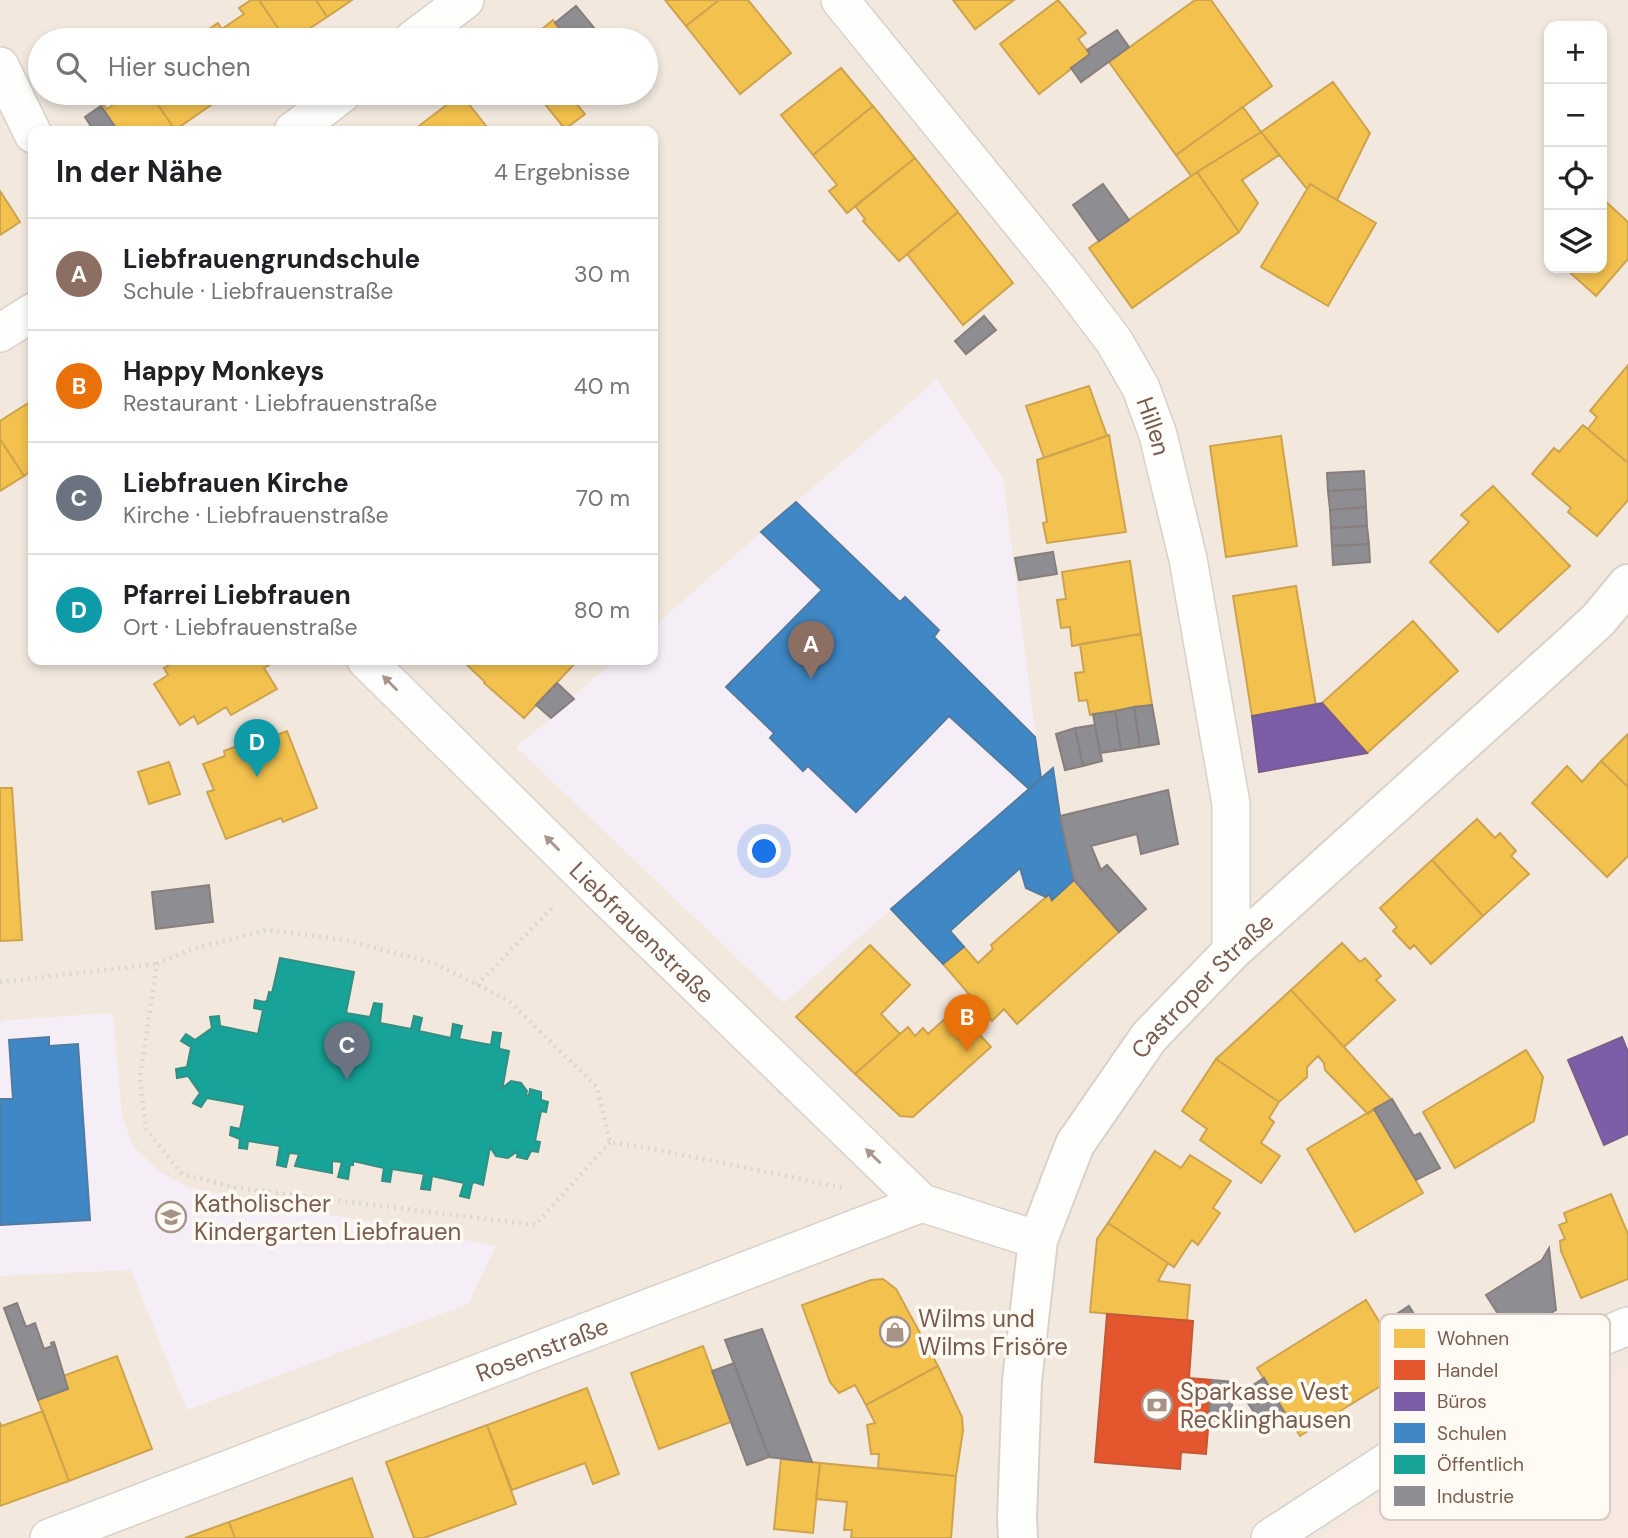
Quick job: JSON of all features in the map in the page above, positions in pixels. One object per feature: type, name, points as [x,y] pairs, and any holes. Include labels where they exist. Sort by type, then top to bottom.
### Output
[{"type":"main road","name":"Castroper Straße","points":[[1016,1531],[1022,1381],[1038,1240],[1075,1144],[1149,1037],[1231,952],[1569,647],[1599,619],[1628,584]]},
{"type":"street","points":[[428,28],[464,0]]},
{"type":"street","name":"Hillen","points":[[840,0],[1066,278],[1114,341],[1141,388],[1158,435],[1188,559],[1231,804],[1231,952]]},
{"type":"street","points":[[0,66],[29,126]]},
{"type":"street","points":[[300,126],[327,105]]},
{"type":"street","points":[[0,333],[28,315]]},
{"type":"street","name":"Liebfrauenstraße","points":[[371,665],[584,876],[922,1203]]},
{"type":"street","points":[[922,1203],[1038,1240]]},
{"type":"street","name":"Rosenstraße","points":[[49,1538],[922,1203]]},
{"type":"street","points":[[1610,1334],[1628,1326]]},
{"type":"street","points":[[1270,1538],[1380,1466]]},
{"type":"path","points":[[477,985],[584,876]]},
{"type":"path","points":[[0,982],[157,964],[189,950],[267,930],[345,940],[434,963],[509,1001],[597,1087],[610,1142]]},
{"type":"path","points":[[157,964],[140,1077],[146,1129],[182,1174],[238,1188],[535,1225],[610,1142]]},
{"type":"path","points":[[610,1142],[805,1180]]},
{"type":"shaded area","points":[[0,0],[1628,0],[1628,1365],[1610,1373],[1610,1314],[1380,1314],[1380,1499],[1322,1538],[0,1538]]},
{"type":"shaded area","points":[[937,379],[1003,478],[1041,778],[784,1003],[516,747],[574,699],[573,697],[609,665],[658,665],[658,623]]},
{"type":"shaded area","name":"Katholischer Kindergarten Liebfrauen","points":[[113,1013],[122,1116],[134,1147],[160,1172],[190,1188],[496,1246],[468,1304],[187,1410],[131,1270],[0,1276],[0,1023],[5,1020]]},
{"type":"shaded area","points":[[1628,1365],[1628,1538],[1322,1538],[1380,1499],[1380,1520],[1610,1520],[1610,1373]]},
{"type":"building: Wohnen","points":[[251,0],[259,0],[278,28],[223,28],[244,14],[239,8]]},
{"type":"building: Wohnen","points":[[259,0],[316,0],[327,17],[310,28],[278,28]]},
{"type":"building: Wohnen","points":[[316,0],[352,0],[327,17]]},
{"type":"building: Wohnen","points":[[665,0],[719,0],[686,26]]},
{"type":"building: Wohnen","points":[[719,0],[748,0],[791,53],[740,94],[686,26]]},
{"type":"building: Wohnen","points":[[953,0],[1014,0],[975,29]]},
{"type":"building: Wohnen","points":[[1058,0],[1086,33],[1078,39],[1090,54],[1039,94],[1000,44]]},
{"type":"building: Wohnen","points":[[1195,0],[1211,0],[1272,86],[1176,155],[1109,62]]},
{"type":"building: Wohnen","points":[[553,20],[559,28],[543,28]]},
{"type":"building: Wohnen","points":[[841,68],[873,106],[813,155],[781,115]]},
{"type":"building: Wohnen","points":[[1333,82],[1370,133],[1337,200],[1310,184],[1307,189],[1261,132]]},
{"type":"building: Wohnen","points":[[104,105],[107,109],[113,105],[158,105],[172,126],[115,126],[101,106]]},
{"type":"building: Wohnen","points":[[158,105],[211,105],[181,126],[172,126]]},
{"type":"building: Wohnen","points":[[447,105],[470,105],[486,126],[419,126]]},
{"type":"building: Wohnen","points":[[546,105],[578,105],[585,114],[569,126],[563,126]]},
{"type":"building: Wohnen","points":[[873,106],[915,158],[847,213],[829,191],[837,185],[813,155]]},
{"type":"building: Wohnen","points":[[1243,107],[1261,132],[1191,176],[1176,155]]},
{"type":"building: Wohnen","points":[[1261,132],[1279,155],[1242,180],[1258,203],[1239,232],[1197,172]]},
{"type":"building: Wohnen","points":[[915,158],[958,212],[899,261],[863,221],[865,219],[855,206]]},
{"type":"building: Wohnen","points":[[1197,172],[1239,232],[1132,308],[1089,248]]},
{"type":"building: Wohnen","points":[[1310,184],[1376,223],[1328,306],[1261,267]]},
{"type":"building: Wohnen","points":[[0,191],[20,222],[0,235]]},
{"type":"building: Wohnen","points":[[1607,203],[1628,222],[1628,259],[1596,296],[1571,273],[1607,273]]},
{"type":"building: Wohnen","points":[[958,212],[1013,283],[963,325],[907,254]]},
{"type":"building: Wohnen","points":[[1628,365],[1628,463],[1588,429],[1597,417],[1590,411]]},
{"type":"building: Wohnen","points":[[1089,386],[1107,436],[1044,458],[1026,406]]},
{"type":"building: Wohnen","points":[[28,403],[28,473],[24,476],[0,439],[0,421]]},
{"type":"building: Wohnen","points":[[1583,425],[1628,463],[1628,500],[1597,536],[1568,512],[1571,508],[1532,474],[1554,448],[1559,452]]},
{"type":"building: Wohnen","points":[[1109,435],[1126,532],[1047,543],[1043,523],[1047,522],[1037,460]]},
{"type":"building: Wohnen","points":[[1281,436],[1297,546],[1226,557],[1210,446]]},
{"type":"building: Wohnen","points":[[0,439],[24,476],[0,491]]},
{"type":"building: Wohnen","points":[[1493,486],[1570,566],[1498,632],[1430,562],[1469,522],[1461,515]]},
{"type":"building: Wohnen","points":[[1130,561],[1141,634],[1072,646],[1070,627],[1061,628],[1057,600],[1066,599],[1062,572]]},
{"type":"building: Wohnen","points":[[1296,586],[1316,706],[1252,716],[1233,596]]},
{"type":"building: Wohnen","points":[[1413,621],[1458,671],[1367,753],[1322,703]]},
{"type":"building: Wohnen","points":[[1141,634],[1152,705],[1090,715],[1087,700],[1079,701],[1075,673],[1084,672],[1080,644]]},
{"type":"building: Wohnen","points":[[169,665],[269,665],[264,668],[277,689],[231,715],[226,707],[198,724],[194,716],[180,725],[154,684],[168,675],[164,668]]},
{"type":"building: Wohnen","points":[[467,665],[573,665],[524,718]]},
{"type":"building: Wohnen","points":[[287,731],[317,808],[283,822],[281,818],[226,839],[207,792],[214,790],[203,764],[225,756],[224,751],[256,739],[257,743]]},
{"type":"building: Wohnen","points":[[1628,734],[1628,787],[1601,761]]},
{"type":"building: Wohnen","points":[[1601,761],[1628,787],[1628,856],[1607,877],[1532,803],[1567,766],[1582,782]]},
{"type":"building: Wohnen","points":[[169,762],[180,794],[149,804],[138,772]]},
{"type":"building: Wohnen","points":[[0,788],[12,788],[22,940],[0,941]]},
{"type":"building: Wohnen","points":[[1477,819],[1495,838],[1500,833],[1516,851],[1511,856],[1529,874],[1483,916],[1432,860]]},
{"type":"building: Wohnen","points":[[1432,860],[1483,916],[1431,964],[1414,945],[1410,949],[1393,931],[1397,927],[1380,908]]},
{"type":"building: Wohnen","points":[[1074,880],[1119,932],[1017,1024],[1004,1009],[992,1021],[943,964],[964,947],[978,963],[993,949],[991,945],[1049,894],[1052,900]]},
{"type":"building: Wohnen","points":[[1342,943],[1360,962],[1365,958],[1381,976],[1376,980],[1395,1000],[1344,1047],[1291,990]]},
{"type":"building: Wohnen","points":[[870,945],[910,985],[881,1014],[900,1034],[855,1074],[796,1017]]},
{"type":"building: Wohnen","points":[[1291,990],[1391,1099],[1368,1114],[1325,1070],[1324,1063],[1318,1056],[1307,1067],[1307,1077],[1279,1102],[1216,1059]]},
{"type":"building: Wohnen","points":[[956,1009],[991,1047],[913,1117],[900,1116],[855,1074],[908,1027],[915,1036],[923,1028],[928,1034]]},
{"type":"building: Wohnen","points":[[1526,1050],[1543,1077],[1534,1121],[1455,1168],[1423,1112]]},
{"type":"building: Wohnen","points":[[1216,1059],[1279,1102],[1269,1118],[1274,1122],[1261,1143],[1280,1156],[1261,1183],[1200,1140],[1207,1129],[1182,1111]]},
{"type":"building: Wohnen","points":[[1374,1109],[1423,1193],[1355,1232],[1307,1149]]},
{"type":"building: Wohnen","points":[[1155,1151],[1181,1168],[1190,1155],[1231,1181],[1213,1208],[1220,1213],[1198,1245],[1192,1240],[1174,1267],[1108,1223]]},
{"type":"building: Wohnen","points":[[1611,1194],[1628,1234],[1628,1279],[1581,1298],[1561,1251],[1560,1241],[1565,1239],[1559,1225],[1567,1222],[1564,1213]]},
{"type":"building: Wohnen","points":[[1108,1223],[1168,1263],[1158,1281],[1190,1285],[1187,1321],[1090,1312],[1097,1239]]},
{"type":"building: Wohnen","points":[[883,1279],[896,1289],[938,1366],[866,1405],[855,1385],[839,1393],[830,1382],[802,1305],[871,1280]]},
{"type":"building: Wohnen","points":[[1366,1300],[1380,1323],[1380,1386],[1300,1436],[1257,1368]]},
{"type":"building: Wohnen","points":[[703,1346],[731,1422],[659,1449],[631,1373]]},
{"type":"building: Wohnen","points":[[117,1356],[152,1449],[69,1481],[38,1400],[68,1389],[63,1376]]},
{"type":"building: Wohnen","points":[[938,1366],[962,1417],[963,1431],[956,1476],[878,1468],[879,1454],[871,1454],[867,1425],[875,1423],[866,1405]]},
{"type":"building: Wohnen","points":[[587,1388],[619,1474],[593,1484],[585,1463],[512,1490],[487,1425]]},
{"type":"building: Wohnen","points":[[43,1411],[69,1481],[0,1506],[0,1423],[2,1426]]},
{"type":"building: Wohnen","points":[[487,1425],[516,1504],[424,1538],[414,1538],[386,1462]]},
{"type":"building: Wohnen","points":[[781,1459],[820,1463],[813,1533],[774,1529]]},
{"type":"building: Wohnen","points":[[820,1463],[956,1476],[951,1538],[851,1538],[852,1530],[844,1530],[847,1502],[816,1499]]},
{"type":"building: Wohnen","points":[[352,1478],[373,1538],[235,1538],[229,1522]]},
{"type":"building: Wohnen","points":[[229,1522],[235,1538],[185,1538]]},
{"type":"building: Handel","points":[[1107,1314],[1193,1321],[1189,1378],[1212,1380],[1206,1454],[1181,1452],[1180,1469],[1095,1462]]},
{"type":"building: Büros","points":[[1322,703],[1367,753],[1259,772],[1252,716]]},
{"type":"building: Büros","points":[[1622,1037],[1628,1052],[1628,1134],[1604,1145],[1568,1060]]},
{"type":"building: Schulen","points":[[796,502],[900,602],[905,597],[939,630],[934,637],[1035,737],[1041,778],[1029,789],[949,716],[856,812],[808,766],[803,771],[770,738],[774,733],[726,687],[822,590],[761,532]]},
{"type":"building: Schulen","points":[[1053,768],[1074,880],[1052,900],[1049,894],[1046,897],[1026,888],[1020,868],[950,931],[964,947],[943,964],[891,909]]},
{"type":"building: Schulen","points":[[49,1037],[49,1046],[78,1044],[90,1220],[0,1225],[0,1099],[13,1099],[9,1040]]},
{"type":"building: Öffentlich","points":[[280,958],[354,972],[346,1013],[370,1017],[374,1003],[382,1004],[380,1023],[411,1029],[414,1016],[422,1018],[419,1031],[451,1038],[453,1024],[462,1026],[459,1039],[491,1045],[493,1032],[501,1033],[499,1047],[509,1051],[500,1090],[511,1081],[521,1083],[527,1091],[526,1095],[529,1096],[530,1089],[541,1092],[541,1100],[548,1102],[546,1112],[541,1111],[535,1141],[540,1142],[538,1152],[531,1151],[527,1159],[517,1157],[518,1151],[508,1158],[496,1156],[490,1147],[483,1185],[474,1182],[469,1198],[460,1196],[464,1183],[432,1176],[430,1190],[421,1189],[424,1174],[392,1169],[390,1182],[382,1181],[384,1168],[353,1161],[348,1179],[338,1177],[342,1162],[332,1161],[332,1173],[295,1166],[299,1154],[289,1153],[286,1167],[277,1165],[280,1146],[248,1141],[247,1149],[239,1148],[240,1139],[230,1135],[231,1127],[240,1129],[245,1105],[207,1098],[201,1107],[193,1103],[200,1093],[188,1076],[177,1078],[176,1069],[187,1067],[191,1047],[181,1041],[186,1034],[195,1040],[212,1028],[210,1017],[219,1016],[220,1026],[258,1034],[263,1010],[254,1008],[255,1000],[267,1001],[269,992],[272,993]]},
{"type":"building: Industrie","points":[[576,6],[594,28],[559,28],[555,23]]},
{"type":"building: Industrie","points":[[1117,30],[1129,47],[1081,82],[1071,68],[1090,54],[1087,50]]},
{"type":"building: Industrie","points":[[101,106],[115,126],[91,126],[85,117]]},
{"type":"building: Industrie","points":[[1103,184],[1129,220],[1099,241],[1073,205]]},
{"type":"building: Industrie","points":[[984,316],[996,330],[966,354],[955,341]]},
{"type":"building: Industrie","points":[[1364,471],[1365,489],[1328,491],[1327,473]]},
{"type":"building: Industrie","points":[[1365,489],[1366,507],[1330,510],[1328,491]]},
{"type":"building: Industrie","points":[[1366,507],[1367,526],[1331,528],[1330,510]]},
{"type":"building: Industrie","points":[[1367,526],[1369,544],[1332,546],[1331,528]]},
{"type":"building: Industrie","points":[[1369,544],[1370,562],[1333,565],[1332,546]]},
{"type":"building: Industrie","points":[[1053,552],[1057,574],[1019,580],[1015,558]]},
{"type":"building: Industrie","points":[[557,683],[574,699],[551,718],[536,705]]},
{"type":"building: Industrie","points":[[1152,705],[1159,744],[1140,747],[1134,707]]},
{"type":"building: Industrie","points":[[1134,707],[1140,747],[1121,750],[1115,711]]},
{"type":"building: Industrie","points":[[1115,711],[1121,750],[1100,753],[1093,714]]},
{"type":"building: Industrie","points":[[1095,725],[1102,761],[1083,766],[1075,728]]},
{"type":"building: Industrie","points":[[1075,728],[1083,766],[1065,770],[1056,734]]},
{"type":"building: Industrie","points":[[1168,790],[1178,844],[1141,854],[1137,834],[1091,846],[1101,870],[1107,865],[1146,909],[1119,932],[1074,880],[1060,816]]},
{"type":"building: Industrie","points":[[209,885],[213,922],[156,929],[152,892]]},
{"type":"building: Industrie","points":[[1392,1099],[1414,1136],[1420,1133],[1440,1168],[1416,1180],[1374,1109]]},
{"type":"building: Industrie","points":[[1549,1248],[1556,1310],[1549,1314],[1498,1314],[1486,1295],[1542,1260]]},
{"type":"building: Industrie","points":[[17,1303],[26,1327],[35,1323],[44,1349],[52,1346],[51,1343],[54,1342],[68,1389],[38,1400],[4,1308]]},
{"type":"building: Industrie","points":[[1409,1306],[1414,1314],[1397,1314]]},
{"type":"building: Industrie","points":[[762,1329],[812,1462],[769,1457],[725,1340]]},
{"type":"building: Industrie","points":[[734,1363],[769,1457],[747,1465],[712,1371]]},
{"type":"building: Industrie","points":[[1264,1378],[1284,1412],[1263,1425],[1241,1393]]},
{"type":"building: Industrie","points":[[1212,1380],[1234,1382],[1230,1427],[1208,1425]]},
{"type":"place","name":"Liebfrauengrundschule","points":[[811,679]]},
{"type":"place","name":"Pfarrei Liebfrauen","points":[[257,777]]},
{"type":"place","name":"Happy Monkeys","points":[[967,1052]]},
{"type":"place","name":"Liebfrauen Kirche","points":[[347,1080]]},
{"type":"place","name":"Katholischer Kindergarten Liebfrauen","points":[[171,1217]]},
{"type":"place","name":"Wilms und Wilms Frisöre","points":[[895,1332]]},
{"type":"place","name":"Sparkasse Vest Recklinghausen","points":[[1157,1405]]}]
